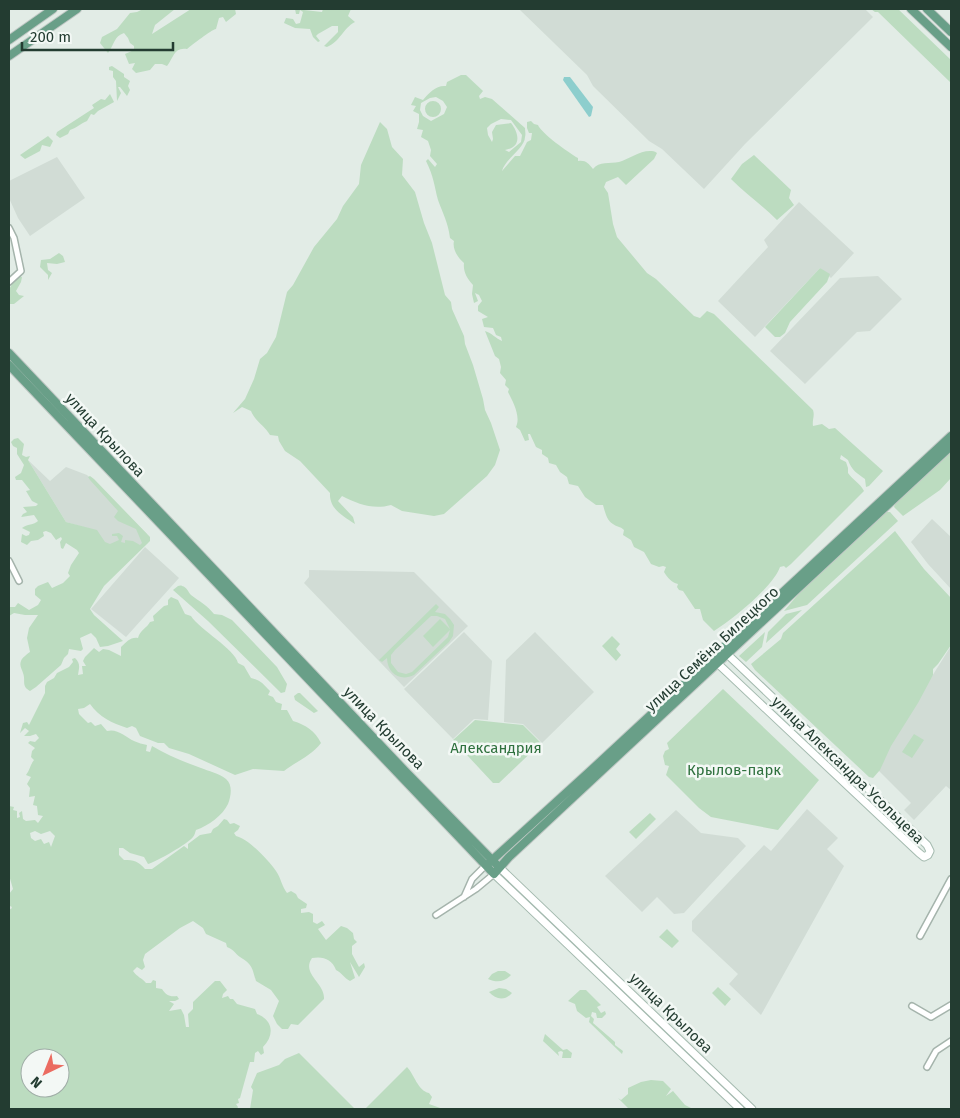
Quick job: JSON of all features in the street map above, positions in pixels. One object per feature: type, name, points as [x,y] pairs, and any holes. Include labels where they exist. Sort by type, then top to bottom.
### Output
[{"type":"main road","points":[[9,40],[53,9]]},
{"type":"main road","points":[[9,56],[77,9]]},
{"type":"main road","points":[[911,9],[951,47]]},
{"type":"main road","points":[[928,9],[951,32]]},
{"type":"main road","name":"улица Крылова","points":[[9,353],[174,534]]},
{"type":"main road","name":"улица Крылова","points":[[10,369],[174,534],[489,863],[752,1109]]},
{"type":"main road","name":"улица Семёна Билецкого","points":[[497,870],[951,436]]},
{"type":"main road","name":"улица Семёна Билецкого","points":[[725,651],[951,446]]},
{"type":"main road","name":"улица Александра Усольцева","points":[[715,661],[919,853],[924,857],[928,855],[930,851],[927,845],[725,651]]},
{"type":"main road","name":"улица Семёна Билецкого","points":[[489,863],[703,666],[715,661]]},
{"type":"main road","name":"улица Крылова","points":[[497,870],[740,1109]]},
{"type":"street","points":[[9,228],[14,238],[21,272],[9,282]]},
{"type":"street","points":[[9,561],[19,582]]},
{"type":"street","name":"улица Семёна Билецкого","points":[[436,915],[464,897],[472,879],[489,863]]},
{"type":"street","points":[[464,897],[489,880],[497,870]]},
{"type":"street","points":[[920,936],[951,879]]},
{"type":"street","points":[[912,1006],[931,1017],[951,1005]]},
{"type":"street","points":[[927,1067],[936,1051],[951,1041]]},
{"type":"shaded area","points":[[519,9],[865,9],[873,17],[745,144],[704,189],[662,149],[649,141],[593,86],[587,75]]},
{"type":"shaded area","points":[[57,157],[85,198],[30,236],[18,218],[9,198],[9,181]]},
{"type":"shaded area","points":[[799,202],[854,253],[831,278],[820,268],[755,337],[718,301],[768,247],[764,240]]},
{"type":"shaded area","points":[[878,276],[902,299],[870,331],[857,332],[805,384],[770,351],[840,278]]},
{"type":"shaded area","points":[[28,460],[50,481],[66,467],[87,475],[147,534],[143,545],[122,566],[93,530],[66,522]]},
{"type":"shaded area","points":[[932,519],[951,537],[951,589],[911,542]]},
{"type":"shaded area","points":[[145,547],[179,578],[126,637],[91,609]]},
{"type":"shaded area","points":[[309,570],[414,572],[468,626],[404,687],[304,583],[309,577]]},
{"type":"shaded area","points":[[464,632],[492,661],[488,720],[474,719],[453,739],[404,689]]},
{"type":"shaded area","points":[[535,632],[594,692],[542,743],[523,724],[504,722],[506,660]]},
{"type":"shaded area","points":[[951,646],[951,790],[946,786],[914,820],[904,810],[911,803],[875,767]]},
{"type":"shaded area","points":[[807,809],[838,838],[827,849],[844,866],[761,1015],[729,984],[738,974],[692,931],[692,921],[764,845],[771,851]]},
{"type":"shaded area","points":[[676,810],[701,833],[738,838],[746,846],[684,913],[674,914],[657,897],[642,912],[605,876]]},
{"type":"green space","points":[[143,9],[175,9],[155,25],[152,34],[191,9],[235,9],[236,14],[226,22],[223,17],[219,18],[216,29],[187,49],[177,51],[167,66],[155,64],[150,70],[136,73],[132,69],[135,63],[129,64],[125,54],[134,50],[134,46],[124,33],[116,39],[108,53],[100,43],[102,37],[117,29],[130,13]]},
{"type":"green space","points":[[295,9],[322,12],[323,9],[351,9],[348,16],[355,22],[335,42],[327,47],[324,46],[338,32],[338,26],[332,26],[318,34],[316,36],[320,41],[318,42],[313,37],[310,29],[295,28],[284,23],[286,18],[293,19],[296,24],[300,23],[303,12],[300,10],[299,14],[296,14]]},
{"type":"green space","points":[[871,9],[898,9],[951,60],[951,83],[878,12]]},
{"type":"green space","points":[[112,66],[124,74],[124,77],[130,81],[128,86],[130,90],[127,96],[118,87],[121,93],[117,101],[116,81],[113,77],[113,71],[109,70],[109,67]]},
{"type":"green space","points":[[461,75],[466,75],[483,91],[479,96],[480,99],[485,97],[492,99],[525,128],[522,145],[507,162],[502,171],[515,156],[520,156],[527,142],[531,140],[532,133],[529,133],[527,122],[531,121],[538,125],[556,143],[578,158],[578,161],[587,162],[593,169],[595,166],[619,162],[646,151],[657,153],[654,159],[626,185],[618,177],[606,182],[604,187],[608,193],[617,237],[647,273],[656,279],[694,316],[700,318],[707,311],[714,314],[813,410],[813,426],[822,424],[829,429],[835,428],[883,471],[866,487],[865,479],[841,455],[840,459],[846,462],[848,473],[864,491],[791,564],[786,568],[784,566],[780,567],[761,593],[714,631],[703,620],[700,609],[695,609],[683,591],[679,590],[678,584],[672,581],[664,572],[666,567],[651,564],[644,552],[634,547],[631,540],[623,535],[624,530],[609,521],[603,505],[596,505],[585,497],[578,486],[569,484],[567,477],[560,472],[556,465],[549,463],[548,458],[542,454],[542,450],[536,447],[530,434],[528,434],[529,440],[525,441],[520,430],[516,427],[518,418],[516,409],[508,392],[509,389],[505,385],[506,380],[500,373],[499,359],[495,356],[485,331],[502,341],[501,337],[496,335],[493,328],[484,327],[482,319],[488,317],[478,311],[478,306],[482,301],[479,295],[475,293],[478,301],[474,303],[473,285],[466,275],[464,263],[455,250],[454,241],[450,238],[426,161],[428,159],[435,167],[437,164],[430,156],[431,150],[428,141],[421,137],[423,130],[417,129],[419,114],[413,111],[416,106],[411,105],[415,97],[423,100],[436,88],[446,86],[447,82]],"holes":[[[436,97],[443,101],[447,107],[444,114],[431,121],[423,116],[420,110],[421,103]],[[501,119],[511,120],[522,135],[521,142],[509,152],[505,150],[514,146],[517,139],[516,131],[511,123],[496,125],[492,132],[492,142],[488,135],[487,128]]]},
{"type":"green space","points":[[110,94],[114,102],[94,115],[91,114],[87,121],[70,130],[68,134],[60,138],[56,135],[57,132],[94,108],[92,105],[101,99],[105,100]]},
{"type":"green space","points":[[433,101],[441,109],[433,117],[425,109]]},
{"type":"green space","points":[[380,122],[387,129],[392,147],[403,159],[402,175],[415,192],[432,243],[445,295],[451,302],[452,309],[464,336],[485,410],[500,450],[495,465],[487,476],[444,514],[434,516],[402,511],[391,505],[378,507],[360,504],[342,496],[338,501],[353,517],[355,524],[334,508],[330,499],[330,493],[300,461],[285,451],[278,436],[270,435],[251,411],[242,407],[233,413],[245,399],[260,359],[267,353],[276,337],[287,292],[293,285],[314,247],[337,219],[343,206],[359,184],[361,165]]},
{"type":"green space","points":[[48,136],[53,141],[50,147],[42,145],[40,151],[25,159],[20,155]]},
{"type":"green space","points":[[754,155],[791,190],[789,198],[794,205],[777,220],[731,179],[742,164]]},
{"type":"green space","points":[[59,253],[63,256],[65,262],[57,264],[47,263],[48,270],[52,273],[48,280],[48,275],[40,267],[41,260],[50,259]]},
{"type":"green space","points":[[820,268],[830,274],[827,282],[790,322],[785,333],[780,337],[775,337],[765,327]]},
{"type":"green space","points":[[19,276],[22,277],[21,282],[16,291],[19,295],[24,296],[14,304],[10,304],[8,296],[10,289],[13,282]]},
{"type":"green space","points":[[18,438],[24,444],[22,455],[30,456],[28,460],[66,522],[97,530],[105,542],[110,544],[119,540],[117,536],[112,536],[112,534],[119,533],[123,536],[121,542],[125,543],[125,540],[133,541],[140,545],[142,543],[136,529],[118,521],[114,517],[118,511],[90,480],[88,477],[90,476],[150,537],[150,541],[104,586],[90,609],[94,615],[123,641],[100,647],[96,638],[91,633],[80,638],[83,649],[81,651],[69,649],[61,665],[30,691],[25,685],[20,663],[23,657],[30,652],[27,638],[29,628],[38,615],[14,613],[9,616],[9,607],[15,607],[18,603],[29,610],[38,605],[41,600],[35,595],[35,589],[48,582],[52,588],[63,583],[70,576],[68,573],[71,565],[79,553],[66,543],[63,549],[61,548],[61,537],[56,540],[51,533],[46,531],[43,532],[44,536],[38,540],[31,541],[27,545],[21,542],[22,534],[26,536],[30,532],[22,528],[38,521],[34,515],[21,517],[27,512],[23,507],[36,506],[38,504],[32,501],[26,491],[30,490],[22,480],[16,480],[15,477],[21,473],[24,465],[17,454],[17,448],[11,442]]},
{"type":"green space","points":[[951,452],[951,478],[940,490],[903,516],[894,507],[895,504]]},
{"type":"green space","points":[[886,512],[890,512],[898,521],[807,605],[784,611],[801,591]]},
{"type":"green space","points":[[895,531],[924,569],[951,598],[951,645],[933,669],[933,675],[918,703],[891,746],[880,770],[873,778],[869,777],[755,670],[751,664],[781,639],[783,633]]},
{"type":"green space","points":[[178,586],[185,587],[191,595],[214,614],[222,615],[232,620],[277,667],[287,684],[285,692],[281,693],[208,621],[173,590]]},
{"type":"green space","points":[[171,597],[178,600],[185,614],[191,616],[231,652],[238,663],[244,666],[251,678],[264,684],[270,691],[268,695],[273,697],[276,702],[282,704],[281,710],[287,710],[293,721],[310,729],[321,743],[308,755],[284,771],[253,769],[235,775],[189,754],[169,748],[164,743],[158,743],[140,736],[136,728],[132,726],[127,728],[111,722],[97,713],[90,704],[78,709],[79,714],[88,723],[91,722],[95,726],[101,724],[107,731],[118,732],[136,742],[147,745],[146,751],[150,752],[152,746],[176,758],[217,774],[226,779],[230,784],[230,798],[223,812],[210,823],[196,830],[193,837],[179,848],[148,864],[144,857],[130,853],[123,848],[119,848],[119,855],[124,860],[138,863],[145,869],[152,869],[184,846],[188,849],[188,844],[200,835],[211,833],[224,819],[230,824],[234,823],[240,826],[234,833],[236,836],[247,841],[269,862],[278,874],[287,893],[291,891],[307,904],[306,908],[301,909],[301,913],[309,912],[313,914],[313,922],[317,924],[322,921],[325,925],[318,929],[326,940],[341,926],[353,933],[354,939],[357,942],[352,946],[352,954],[359,967],[364,963],[365,967],[359,977],[350,962],[355,978],[350,981],[336,970],[330,961],[320,957],[312,958],[309,969],[321,988],[324,999],[298,1025],[291,1024],[288,1029],[282,1029],[273,1016],[279,1001],[271,990],[256,981],[250,965],[232,949],[227,947],[226,943],[206,934],[203,928],[193,921],[180,928],[145,954],[143,960],[145,967],[142,970],[137,967],[133,971],[146,983],[151,983],[153,980],[156,981],[156,988],[162,989],[168,995],[177,996],[179,999],[169,1001],[174,1004],[169,1011],[181,1009],[186,1027],[189,1027],[188,1014],[193,1009],[193,1002],[215,981],[220,981],[227,990],[222,998],[228,996],[237,1004],[255,1009],[257,1014],[266,1020],[271,1028],[271,1033],[263,1047],[264,1053],[261,1055],[258,1051],[255,1053],[254,1062],[250,1062],[240,1098],[238,1099],[239,1103],[236,1104],[237,1109],[9,1109],[9,910],[12,908],[11,906],[9,907],[9,894],[13,889],[9,875],[9,806],[14,807],[13,810],[17,811],[17,818],[20,817],[19,813],[22,811],[23,819],[26,821],[35,820],[38,823],[43,816],[38,815],[37,806],[33,805],[35,796],[29,797],[30,788],[27,784],[31,777],[26,775],[34,760],[31,757],[32,751],[35,748],[28,743],[30,741],[35,742],[39,738],[36,734],[24,736],[29,731],[25,728],[20,733],[23,723],[27,722],[29,725],[45,693],[47,682],[54,678],[57,673],[69,667],[73,662],[72,659],[75,658],[78,662],[78,675],[83,674],[82,666],[86,666],[83,661],[94,648],[99,652],[103,649],[109,650],[121,656],[121,647],[131,639],[138,638],[150,622],[154,621],[153,616],[164,606],[168,605],[168,600]],"holes":[[[35,831],[41,834],[50,831],[55,836],[51,847],[49,842],[44,844],[41,839],[35,841],[31,838],[30,833]]]},
{"type":"green space","points":[[436,604],[439,607],[435,612],[445,614],[454,625],[453,636],[449,642],[414,675],[399,677],[389,668],[387,658],[382,662],[379,660]],"holes":[[[431,616],[445,619],[450,629],[440,619],[423,636],[433,647],[450,630],[448,637],[412,672],[406,674],[398,672],[391,663],[391,655]]]},
{"type":"green space","points":[[802,610],[766,643],[768,632],[786,614]]},
{"type":"green space","points":[[765,632],[762,647],[746,662],[739,656]]},
{"type":"green space","points":[[612,636],[620,644],[616,649],[621,655],[616,661],[602,646]]},
{"type":"green space","name":"Крылов-парк","points":[[723,689],[819,780],[778,830],[711,817],[699,808],[666,775],[669,766],[665,765],[663,756],[665,751],[669,749],[667,743]]},
{"type":"green space","points":[[298,693],[318,711],[314,713],[295,700],[294,696]]},
{"type":"green space","name":"Александрия","points":[[475,720],[523,725],[541,743],[499,783],[493,783],[453,740]]},
{"type":"green space","points":[[914,734],[924,740],[912,758],[902,752]]},
{"type":"green space","points":[[650,813],[656,819],[636,839],[629,832]]},
{"type":"green space","points":[[667,929],[679,941],[672,948],[659,937]]},
{"type":"green space","points":[[498,971],[505,971],[511,975],[500,981],[488,979]]},
{"type":"green space","points":[[718,987],[731,999],[725,1006],[712,993]]},
{"type":"green space","points":[[499,988],[506,989],[512,993],[500,998],[495,997],[489,992]]},
{"type":"green space","points":[[580,990],[586,990],[601,1005],[597,1007],[601,1013],[605,1011],[606,1014],[602,1018],[597,1018],[596,1013],[592,1012],[593,1023],[615,1042],[615,1045],[623,1051],[622,1054],[589,1022],[590,1017],[586,1018],[577,1011],[575,1004],[568,1001]]},
{"type":"green space","points":[[545,1034],[563,1050],[567,1049],[572,1053],[571,1058],[562,1058],[563,1052],[561,1051],[558,1052],[559,1056],[543,1041]]},
{"type":"green space","points":[[299,1053],[355,1109],[250,1109],[253,1090],[251,1087],[257,1073],[279,1065],[285,1059]]},
{"type":"green space","points":[[407,1067],[419,1086],[432,1097],[429,1104],[443,1109],[365,1109]]},
{"type":"green space","points":[[651,1080],[663,1081],[671,1089],[666,1096],[673,1091],[691,1109],[629,1109],[618,1098],[621,1100],[628,1094],[628,1088]]},
{"type":"water","points":[[564,77],[570,77],[593,107],[591,116],[589,117],[563,80]]}]
